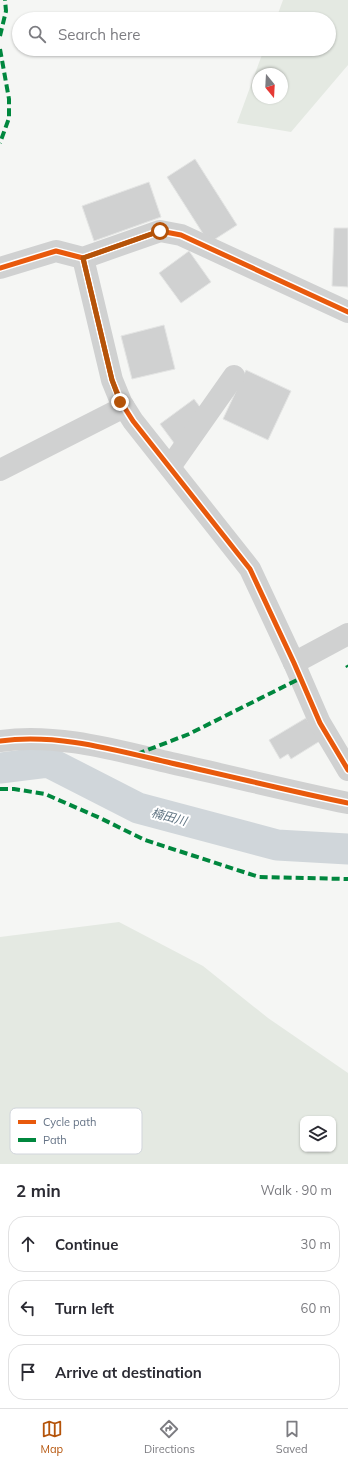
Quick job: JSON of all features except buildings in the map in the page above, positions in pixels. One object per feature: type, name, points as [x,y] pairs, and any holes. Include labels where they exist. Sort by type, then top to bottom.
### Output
[{"type":"street","points":[[0,268],[56,251],[83,258],[160,231],[180,234],[348,312]]},
{"type":"street","points":[[83,258],[112,380],[124,407],[250,569],[320,723],[348,770]]},
{"type":"street","points":[[170,468],[234,376]]},
{"type":"street","points":[[0,470],[124,407]]},
{"type":"street","points":[[294,663],[348,634]]},
{"type":"street","points":[[0,741],[36,739],[74,742],[136,754],[348,803]]},
{"type":"shaded area","points":[[283,0],[348,0],[348,65],[291,132],[237,123],[252,82],[252,104],[288,104],[288,68],[257,68],[261,56],[336,56],[336,12],[279,12]]},
{"type":"shaded area","points":[[119,922],[203,966],[268,1018],[348,1073],[348,1164],[0,1164],[0,937]]},
{"type":"waterway","name":"楠田川","points":[[0,768],[48,762],[138,808],[277,845],[348,849]]},
{"type":"marked path","points":[[0,36],[6,11],[5,0]]},
{"type":"marked path","points":[[0,49],[9,99],[9,118],[0,143]]},
{"type":"marked path","points":[[137,754],[189,734],[301,678]]},
{"type":"marked path","points":[[0,789],[14,789],[45,794],[145,840],[259,877],[348,879]]},
{"type":"cycle path","points":[[0,268],[56,251],[83,258],[160,231],[181,235],[348,312]]},
{"type":"cycle path","points":[[83,258],[112,380],[121,402],[133,421],[250,569],[320,723],[348,770]]},
{"type":"cycle path","points":[[0,741],[43,739],[86,744],[348,803]]},
{"type":"route","points":[[120,402],[112,380],[83,258],[160,231]]}]
